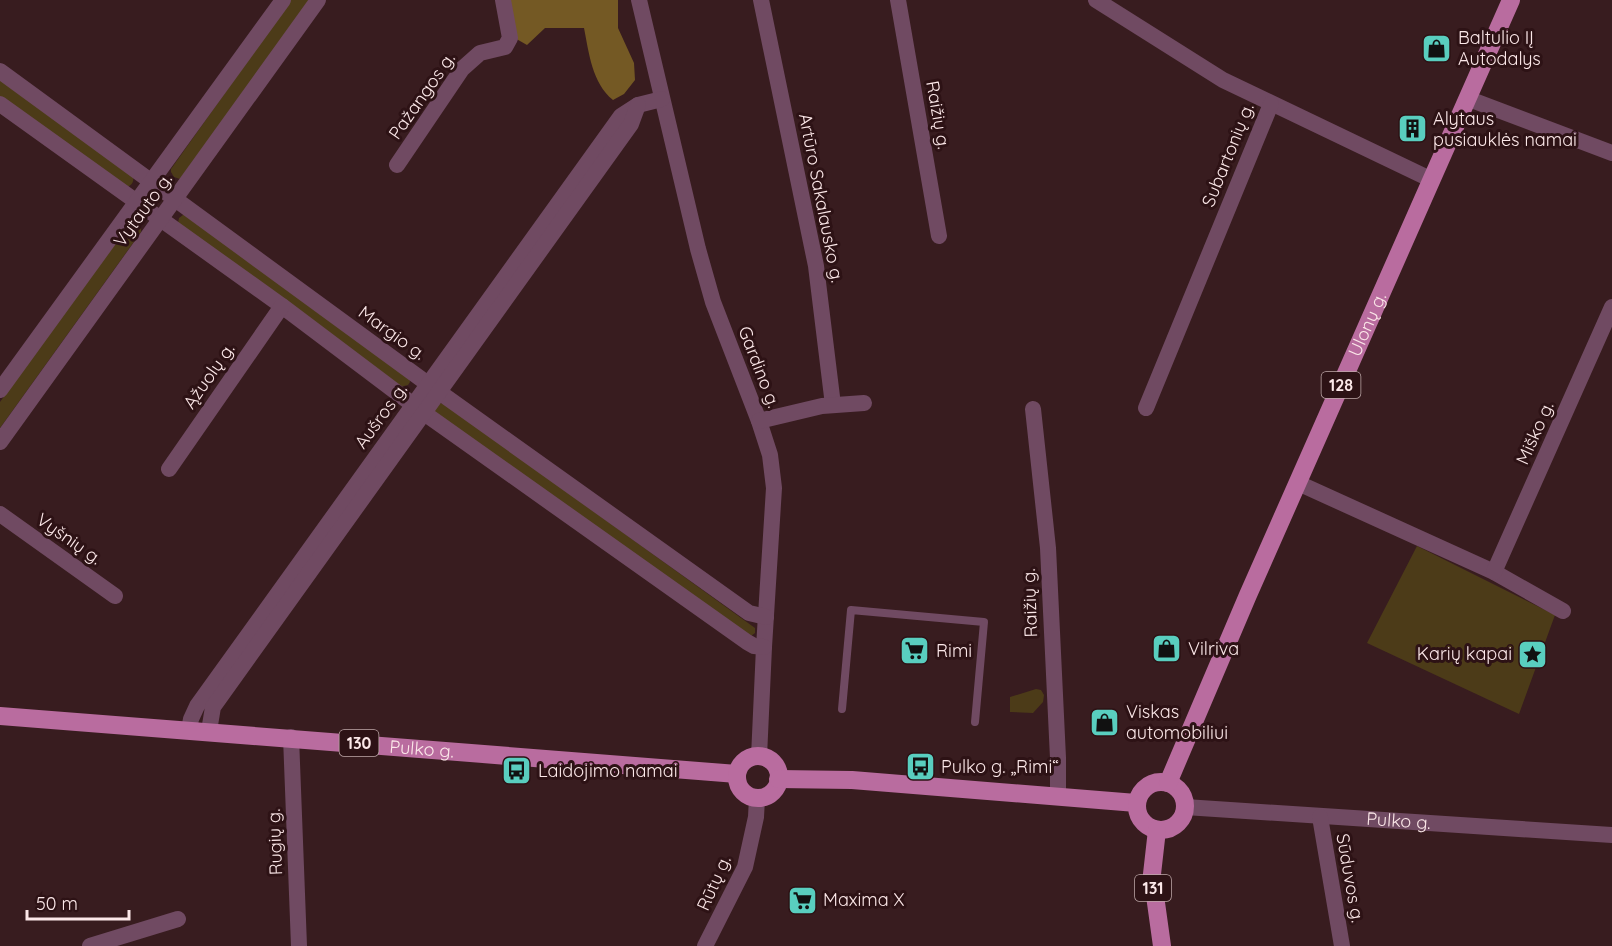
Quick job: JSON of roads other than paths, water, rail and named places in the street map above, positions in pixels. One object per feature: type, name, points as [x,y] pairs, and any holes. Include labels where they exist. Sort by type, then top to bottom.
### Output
[{"type":"main road","name":"Ulonų g.","points":[[1168,783],[1511,0]]},
{"type":"main road","name":"Pulko g.","points":[[0,716],[291,737],[737,774]]},
{"type":"main road","points":[[759,756],[771,762],[778,779],[773,791],[757,798],[744,793],[737,781],[737,774],[742,763],[759,756]]},
{"type":"main road","points":[[778,779],[852,780],[1136,803]]},
{"type":"main road","points":[[1156,782],[1168,783],[1182,795],[1184,813],[1176,825],[1164,830],[1156,830],[1150,828],[1139,818],[1136,803],[1145,787],[1156,782]]},
{"type":"main road","name":"131","points":[[1156,830],[1152,874],[1162,946]]},
{"type":"street","name":"Vytauto g.","points":[[0,390],[283,0]]},
{"type":"street","name":"Vytauto g.","points":[[0,442],[318,0]]},
{"type":"street","name":"Pažangos g.","points":[[397,165],[462,69],[480,53],[505,47],[510,38],[503,0]]},
{"type":"street","name":"Gardino g.","points":[[639,0],[698,249],[713,302],[770,455],[774,488],[759,756]]},
{"type":"street","name":"Artūro Sakalausko g.","points":[[761,0],[816,266],[833,405]]},
{"type":"street","name":"Raižių g.","points":[[898,0],[939,236]]},
{"type":"street","name":"Subartonių g.","points":[[1096,0],[1223,80],[1271,104],[1146,408]]},
{"type":"street","name":"Margio g.","points":[[0,71],[748,614],[766,616]]},
{"type":"street","name":"Aušros g.","points":[[209,731],[213,707],[621,116],[638,105],[662,99]]},
{"type":"street","points":[[1469,99],[1612,153]]},
{"type":"street","points":[[0,104],[282,306],[419,409],[747,642],[754,646],[764,647]]},
{"type":"street","points":[[1271,104],[1432,180]]},
{"type":"street","name":"Ąžuolų g.","points":[[169,468],[282,306]]},
{"type":"street","name":"Miško g.","points":[[1494,572],[1612,309]]},
{"type":"street","points":[[759,421],[822,406],[864,403]]},
{"type":"street","name":"Aušros g.","points":[[189,730],[197,706],[419,409]]},
{"type":"street","name":"Raižių g.","points":[[1034,409],[1048,548],[1058,796]]},
{"type":"street","points":[[1298,483],[1494,572],[1563,611]]},
{"type":"street","name":"Vyšnių g.","points":[[0,514],[115,596]]},
{"type":"street","name":"Rugių g.","points":[[291,737],[299,946]]},
{"type":"street","name":"Rūtų g.","points":[[705,946],[745,867],[756,817],[757,798]]},
{"type":"street","name":"Pulko g.","points":[[1185,807],[1612,835]]},
{"type":"street","name":"Sūduvos g.","points":[[1320,817],[1342,946]]},
{"type":"street","points":[[90,946],[178,919]]},
{"type":"lane","points":[[842,709],[851,610],[984,622],[975,722]]},
{"type":"place","name":"Baltulio IĮ Autodalys","points":[[1437,48]]},
{"type":"place","name":"Alytaus pusiauklės namai","points":[[1412,129]]},
{"type":"place","name":"Vilriva","points":[[1167,649]]},
{"type":"place","name":"Rimi","points":[[915,651]]},
{"type":"place","name":"Karių kapai","points":[[1533,654]]},
{"type":"place","name":"Viskas automobiliui","points":[[1105,722]]},
{"type":"place","name":"Pulko g. „Rimi“","points":[[920,767]]},
{"type":"place","name":"Laidojimo namai","points":[[517,771]]},
{"type":"place","name":"Maxima X","points":[[802,900]]}]
